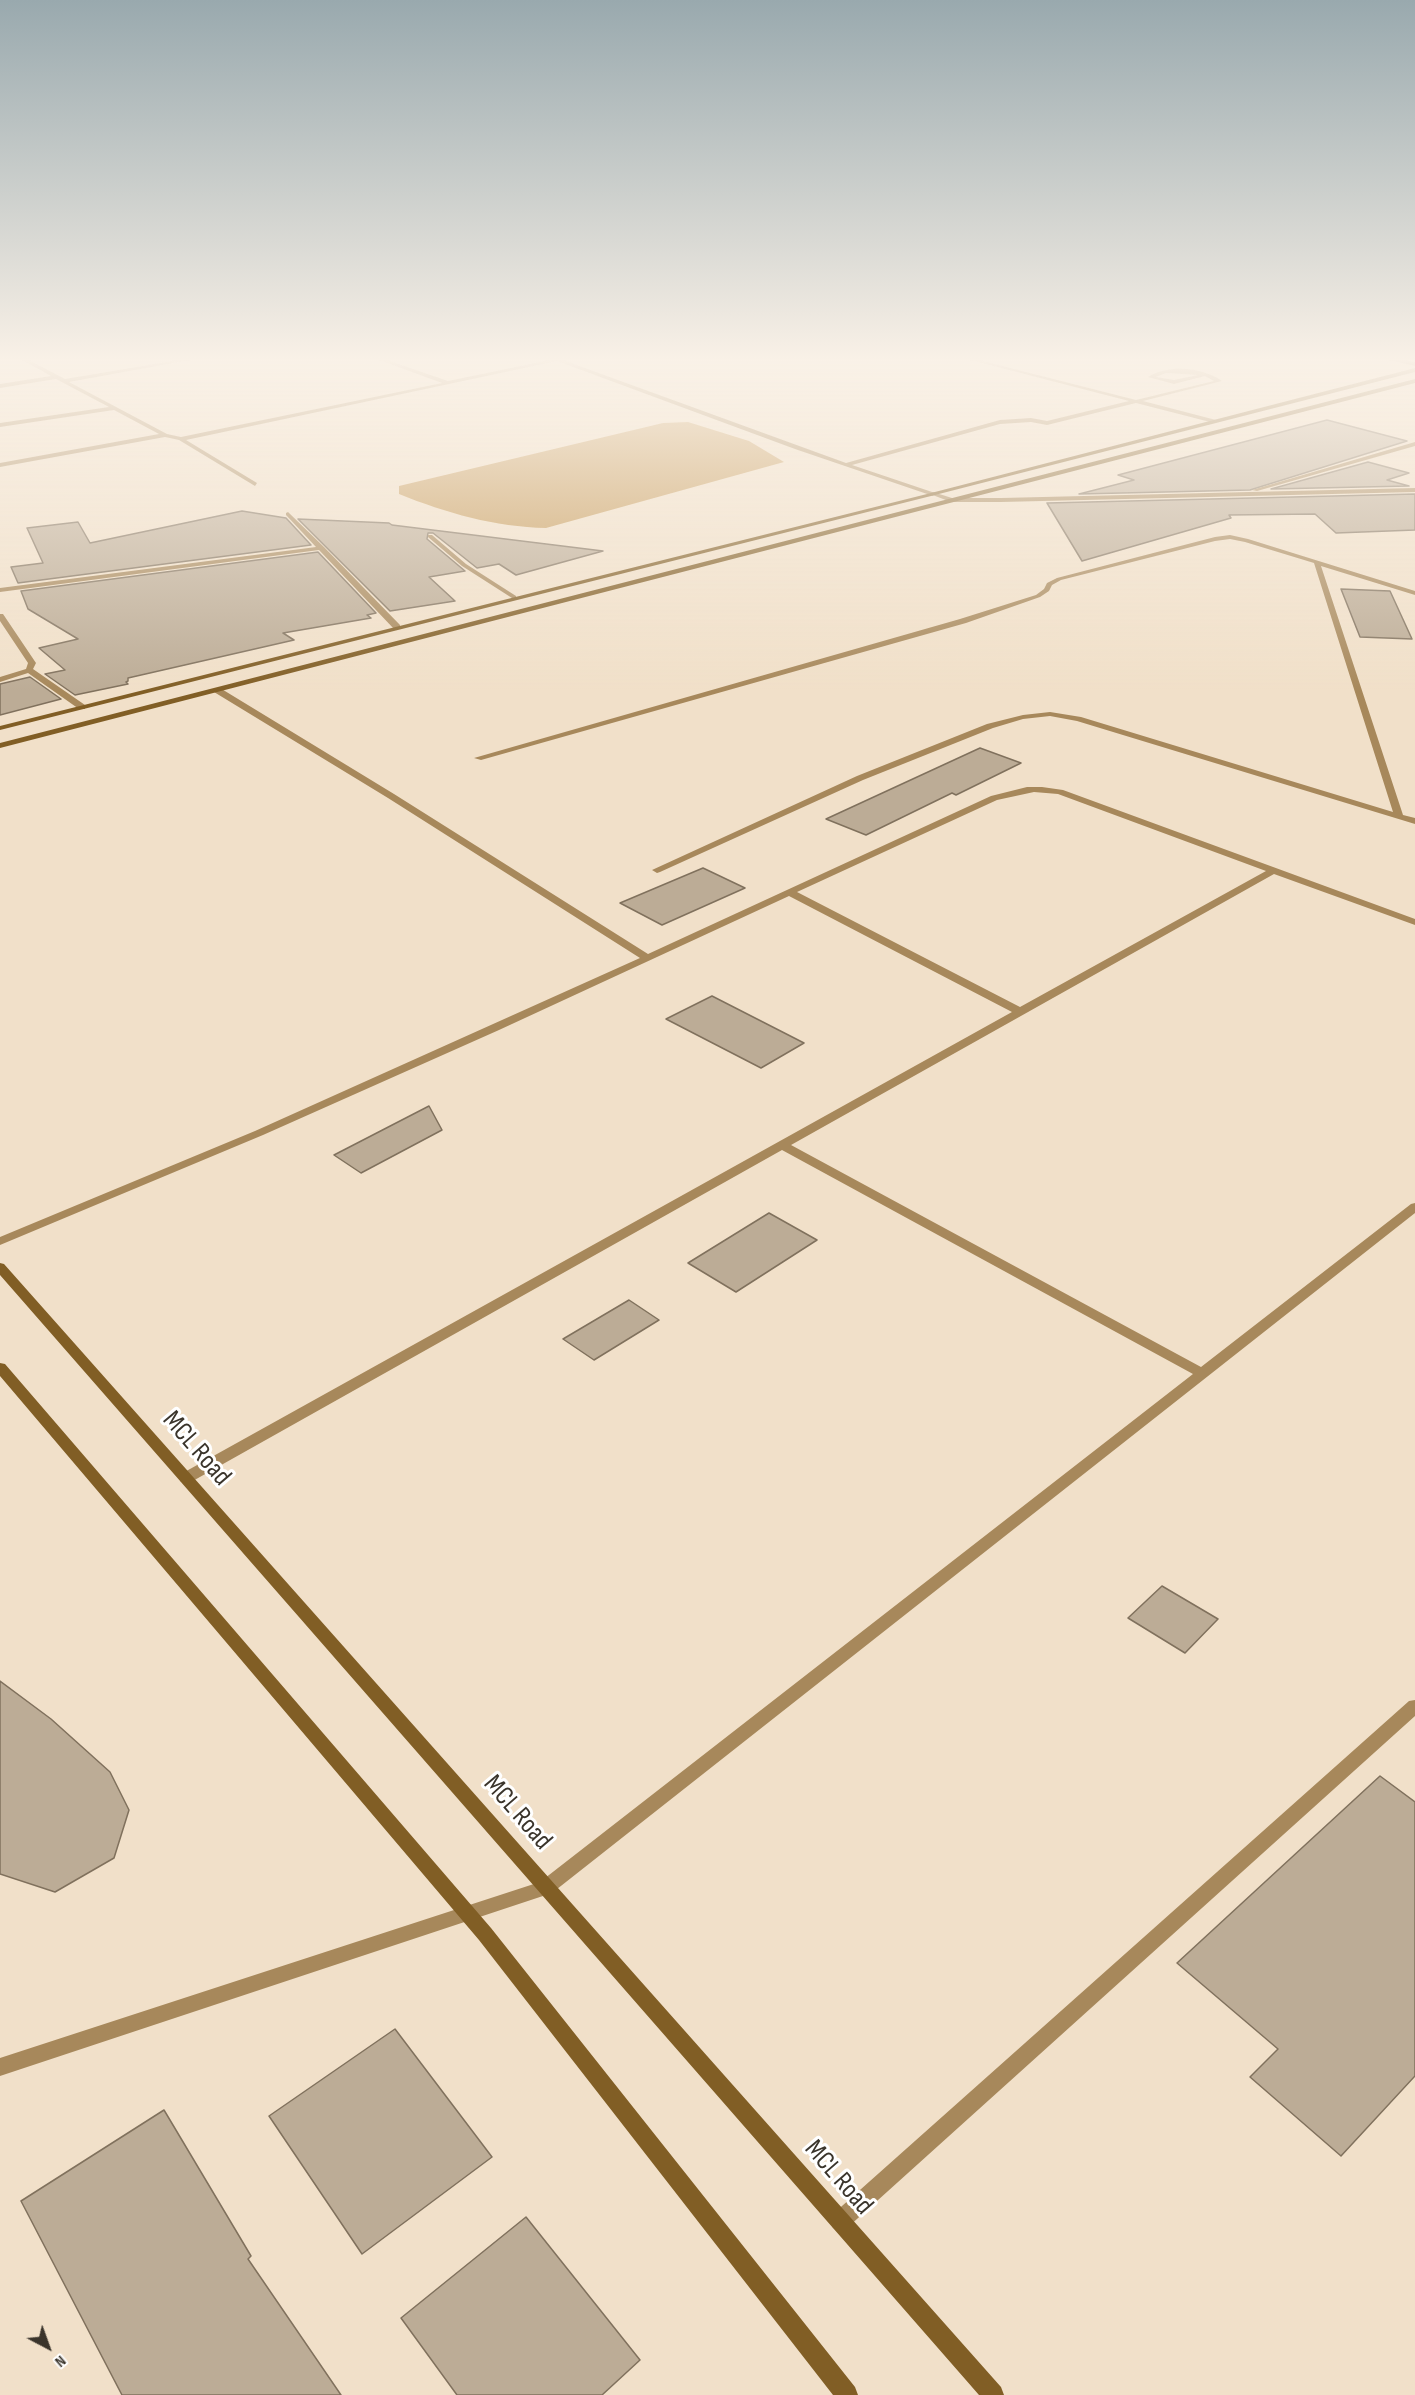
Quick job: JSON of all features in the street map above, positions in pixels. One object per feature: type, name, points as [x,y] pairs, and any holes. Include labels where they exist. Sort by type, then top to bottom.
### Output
[{"type":"main road","points":[[0,728],[1030,469]]},
{"type":"main road","points":[[0,746],[1073,469]]},
{"type":"main road","name":"MCL Road","points":[[0,1267],[993,2395]]},
{"type":"main road","points":[[0,1367],[468,1914],[847,2395]]},
{"type":"street","points":[[230,469],[255,484]]},
{"type":"street","points":[[856,469],[951,500],[1415,490]]},
{"type":"street","points":[[1238,495],[1329,469]]},
{"type":"street","points":[[288,514],[398,627]]},
{"type":"street","points":[[430,536],[464,565],[514,597]]},
{"type":"street","points":[[478,758],[963,621],[1038,596],[1047,590],[1049,584],[1059,579],[1215,539],[1230,537],[1245,540],[1415,593]]},
{"type":"street","points":[[0,590],[322,548]]},
{"type":"street","points":[[1317,562],[1399,816]]},
{"type":"street","points":[[0,616],[32,663],[29,670],[0,680]]},
{"type":"street","points":[[29,670],[82,707]]},
{"type":"street","points":[[217,690],[401,802],[647,958]]},
{"type":"street","points":[[657,870],[860,778],[990,726],[1023,717],[1050,714],[1078,719],[1415,821]]},
{"type":"street","points":[[0,1242],[259,1133],[791,893],[994,798],[1025,788],[1043,788],[1060,792],[1415,922]]},
{"type":"street","points":[[186,1478],[1272,871]]},
{"type":"street","points":[[791,893],[1021,1012]]},
{"type":"street","points":[[783,1145],[1203,1374]]},
{"type":"street","points":[[0,2067],[546,1888],[1415,1207]]},
{"type":"street","points":[[840,2221],[1415,1706]]},
{"type":"shaded area","points":[[471,469],[760,469],[546,528],[508,525],[471,518],[399,494],[399,486]]},
{"type":"building","points":[[1142,469],[1318,469],[1250,490],[1079,494],[1134,480],[1118,475]]},
{"type":"building","points":[[1344,469],[1393,469],[1409,473],[1387,480],[1409,486],[1271,489]]},
{"type":"building","points":[[1415,494],[1415,530],[1336,533],[1315,514],[1229,515],[1231,518],[1082,561],[1047,503]]},
{"type":"building","points":[[242,511],[286,518],[311,545],[18,583],[11,567],[43,563],[27,528],[78,522],[90,543]]},
{"type":"building","points":[[298,519],[389,523],[603,551],[516,575],[499,564],[477,568],[433,533],[428,533],[427,539],[465,571],[429,577],[455,601],[390,611]]},
{"type":"building","points":[[318,552],[376,613],[367,615],[371,618],[283,633],[294,640],[128,678],[126,682],[128,684],[75,695],[45,674],[65,670],[39,648],[78,639],[28,609],[21,591]]},
{"type":"building","points":[[1341,589],[1390,591],[1412,639],[1360,637]]},
{"type":"building","points":[[30,677],[61,699],[0,715],[0,684]]},
{"type":"building","points":[[980,748],[1021,763],[956,795],[952,793],[866,835],[826,819]]},
{"type":"building","points":[[703,868],[745,888],[662,925],[620,903]]},
{"type":"building","points":[[712,996],[804,1043],[761,1068],[666,1019]]},
{"type":"building","points":[[429,1106],[442,1130],[361,1173],[334,1155]]},
{"type":"building","points":[[769,1213],[817,1240],[736,1292],[688,1263]]},
{"type":"building","points":[[629,1300],[659,1320],[594,1360],[563,1339]]},
{"type":"building","points":[[1162,1586],[1218,1619],[1185,1653],[1128,1618]]},
{"type":"building","points":[[0,1681],[51,1719],[110,1772],[129,1810],[114,1858],[55,1892],[0,1874]]},
{"type":"building","points":[[1380,1776],[1415,1802],[1415,2076],[1341,2156],[1250,2077],[1278,2049],[1177,1963]]},
{"type":"building","points":[[395,2029],[492,2157],[362,2254],[269,2116]]},
{"type":"building","points":[[164,2110],[251,2256],[248,2259],[341,2395],[122,2395],[21,2201]]},
{"type":"building","points":[[526,2217],[640,2360],[602,2395],[457,2395],[401,2318]]}]
